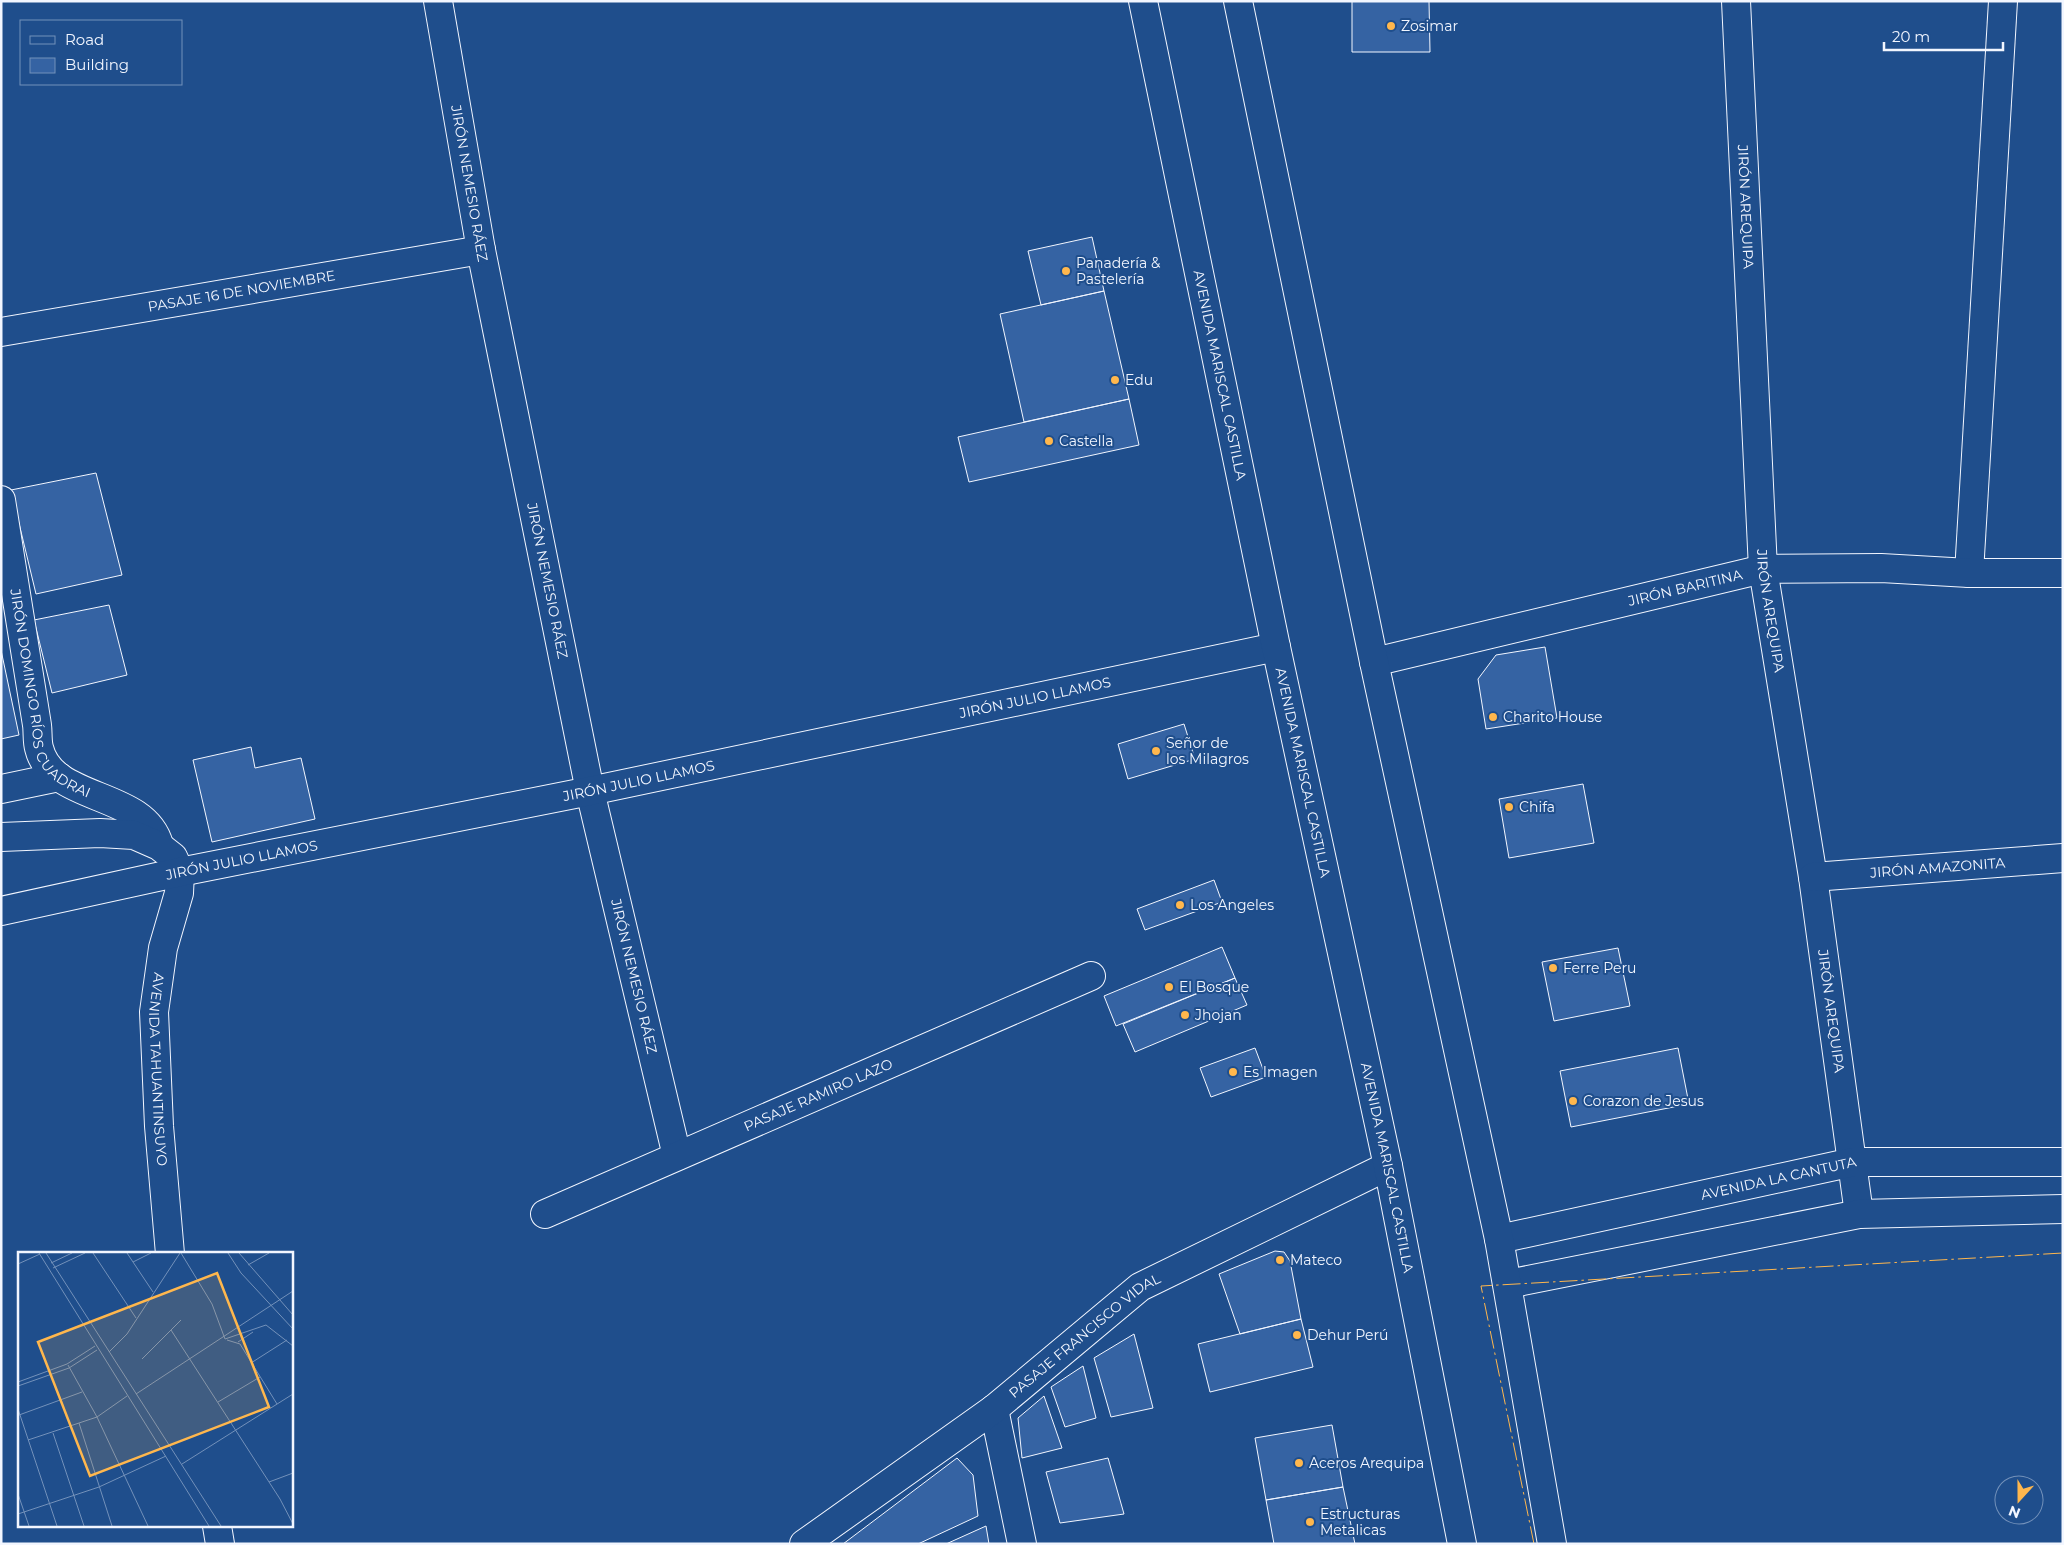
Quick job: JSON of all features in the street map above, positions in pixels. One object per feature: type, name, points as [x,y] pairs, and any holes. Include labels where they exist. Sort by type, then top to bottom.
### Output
[{"type":"main road","name":"JIRÓN NEMESIO RÁEZ","points":[[438,1],[481,250],[590,791],[677,1156]]},
{"type":"main road","name":"AVENIDA MARISCAL CASTILLA","points":[[1143,1],[1276,647],[1388,1166],[1462,1544]]},
{"type":"main road","points":[[1238,1],[1374,662],[1499,1239],[1552,1544]]},
{"type":"main road","name":"JIRÓN AREQUIPA","points":[[1736,1],[1763,569],[1814,878],[1859,1214]]},
{"type":"main road","points":[[1969,573],[2003,1]]},
{"type":"main road","name":"PASAJE 16 DE NOVIEMBRE","points":[[1,332],[481,250]]},
{"type":"main road","name":"JIRÓN DOMINGO RÍOS CUADRAI","points":[[2,507],[37,725],[39,749],[48,766],[59,777],[94,796],[121,806],[146,822],[156,834],[159,846]]},
{"type":"main road","name":"JIRÓN BARITINA","points":[[1374,662],[1763,569],[1881,568],[1969,573],[2063,573]]},
{"type":"main road","name":"JIRÓN JULIO LLAMOS","points":[[1,911],[180,872],[590,791],[1276,647]]},
{"type":"main road","points":[[1,789],[59,777]]},
{"type":"main road","points":[[1,836],[100,833],[134,835],[159,846],[173,857],[180,872]]},
{"type":"main road","name":"JIRÓN AMAZONITA","points":[[1814,878],[2063,858]]},
{"type":"main road","name":"AVENIDA TAHUANTINSUYO","points":[[170,1252],[159,1126],[154,1012],[164,948],[179,893],[180,872]]},
{"type":"main road","name":"PASAJE RAMIRO LAZO","points":[[546,1214],[1091,976]]},
{"type":"main road","name":"AVENIDA LA CANTUTA","points":[[1499,1239],[1853,1162],[2063,1162]]},
{"type":"main road","name":"PASAJE FRANCISCO VIDAL","points":[[804,1544],[994,1409],[1140,1286],[1388,1166]]},
{"type":"main road","points":[[1508,1284],[1859,1214],[2063,1209]]},
{"type":"main road","points":[[994,1409],[1022,1544]]},
{"type":"main road","points":[[217,1528],[220,1544]]},
{"type":"building","name":"Zosimar","points":[[1352,1],[1429,1],[1430,52],[1352,52]]},
{"type":"building","name":"Panadería & Pastelería","points":[[1092,237],[1104,291],[1041,305],[1028,251]]},
{"type":"building","points":[[1104,291],[1129,399],[1024,422],[1000,314]]},
{"type":"building","name":"Castella","points":[[1129,399],[1139,445],[969,482],[958,437]]},
{"type":"building","points":[[96,473],[122,575],[36,594],[11,490]]},
{"type":"building","points":[[109,605],[127,675],[52,693],[34,620]]},
{"type":"building","points":[[1545,647],[1557,718],[1486,729],[1478,679],[1496,655]]},
{"type":"building","points":[[1,650],[19,735],[1,739]]},
{"type":"building","name":"Señor de los Milagros","points":[[1184,724],[1195,759],[1128,779],[1118,744]]},
{"type":"building","points":[[251,747],[255,768],[301,758],[315,819],[212,842],[193,760]]},
{"type":"building","points":[[1583,784],[1594,843],[1509,858],[1499,799]]},
{"type":"building","name":"Los Angeles","points":[[1214,880],[1222,902],[1145,930],[1137,909]]},
{"type":"building","name":"El Bosque","points":[[1222,947],[1235,978],[1116,1026],[1104,996]]},
{"type":"building","points":[[1618,948],[1630,1006],[1554,1021],[1542,962]]},
{"type":"building","name":"Jhojan","points":[[1235,978],[1247,1005],[1135,1052],[1123,1024]]},
{"type":"building","name":"Es Imagen","points":[[1255,1048],[1266,1077],[1211,1097],[1200,1068]]},
{"type":"building","points":[[1678,1048],[1689,1104],[1571,1127],[1560,1071]]},
{"type":"building","points":[[1275,1251],[1284,1252],[1290,1261],[1301,1319],[1240,1334],[1219,1274]]},
{"type":"building","points":[[1301,1319],[1313,1367],[1210,1392],[1198,1344]]},
{"type":"building","points":[[1134,1334],[1153,1408],[1111,1417],[1094,1358]]},
{"type":"building","points":[[1083,1366],[1096,1418],[1065,1427],[1051,1387]]},
{"type":"building","points":[[1044,1396],[1062,1448],[1022,1458],[1018,1418]]},
{"type":"building","name":"Aceros Arequipa","points":[[1332,1425],[1343,1487],[1266,1500],[1255,1438]]},
{"type":"building","points":[[957,1458],[973,1475],[978,1516],[918,1544],[843,1544]]},
{"type":"building","points":[[1108,1458],[1124,1514],[1060,1523],[1046,1472]]},
{"type":"building","name":"Estructuras Metalicas","points":[[1343,1487],[1355,1544],[1274,1544],[1266,1500]]},
{"type":"building","points":[[986,1526],[989,1544],[946,1544]]},
{"type":"power","points":[[1534,1544],[1481,1286],[2063,1253]]},
{"type":"place","name":"Zosimar","points":[[1391,26]]},
{"type":"place","name":"Panadería & Pastelería","points":[[1066,271]]},
{"type":"place","name":"Edu","points":[[1115,380]]},
{"type":"place","name":"Castella","points":[[1049,441]]},
{"type":"place","name":"Charito House","points":[[1493,717]]},
{"type":"place","name":"Señor de los Milagros","points":[[1156,751]]},
{"type":"place","name":"Chifa","points":[[1509,807]]},
{"type":"place","name":"Los Angeles","points":[[1180,905]]},
{"type":"place","name":"Ferre Peru","points":[[1553,968]]},
{"type":"place","name":"El Bosque","points":[[1169,987]]},
{"type":"place","name":"Jhojan","points":[[1185,1015]]},
{"type":"place","name":"Es Imagen","points":[[1233,1072]]},
{"type":"place","name":"Corazon de Jesus","points":[[1573,1101]]},
{"type":"place","name":"Mateco","points":[[1280,1260]]},
{"type":"place","name":"Dehur Perú","points":[[1297,1335]]},
{"type":"place","name":"Aceros Arequipa","points":[[1299,1463]]},
{"type":"place","name":"Estructuras Metalicas","points":[[1310,1522]]}]
